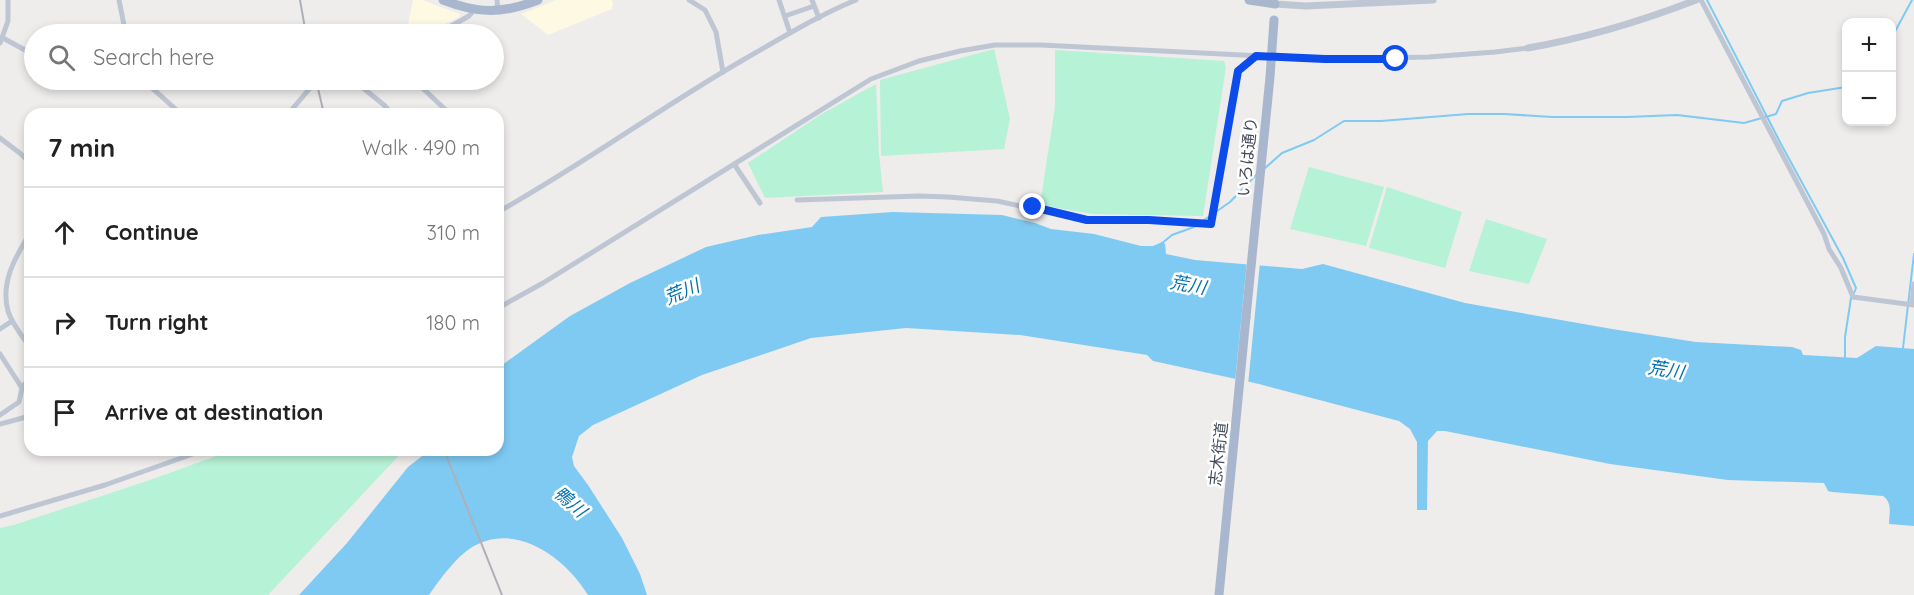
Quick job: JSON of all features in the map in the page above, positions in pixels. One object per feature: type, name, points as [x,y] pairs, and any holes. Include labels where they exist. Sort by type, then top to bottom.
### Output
[{"type":"main road","points":[[442,0],[474,10],[498,11],[514,9],[538,0]]},
{"type":"main road","points":[[1249,0],[1276,2]]},
{"type":"main road","name":"いろは通り","points":[[1246,317],[1276,2]]},
{"type":"main road","name":"志木街道","points":[[1218,595],[1246,317]]},
{"type":"street","points":[[8,0],[8,21],[1,41],[24,51]]},
{"type":"street","points":[[119,0],[124,24]]},
{"type":"street","points":[[497,0],[498,11]]},
{"type":"street","points":[[689,0],[705,10],[716,32],[723,72]]},
{"type":"street","points":[[779,0],[790,33]]},
{"type":"street","points":[[504,208],[723,72],[790,33],[856,0]]},
{"type":"street","points":[[1276,2],[1319,6],[1433,0]]},
{"type":"street","points":[[504,305],[543,283],[865,81],[900,68],[960,51],[994,45],[1041,45],[1325,59],[1396,59],[1495,52],[1559,42],[1696,0]]},
{"type":"street","points":[[1701,0],[1824,234],[1853,297],[1912,304],[1914,284]]},
{"type":"street","points":[[785,16],[813,3],[819,18]]},
{"type":"street","points":[[455,24],[469,16],[474,10]]},
{"type":"street","points":[[797,200],[948,197],[997,201],[1087,220],[1149,220],[1211,224],[1238,71],[1256,56]]},
{"type":"street","points":[[154,90],[174,108]]},
{"type":"street","points":[[293,108],[308,90]]},
{"type":"street","points":[[366,90],[387,108]]},
{"type":"street","points":[[425,90],[444,108]]},
{"type":"street","points":[[0,138],[24,157]]},
{"type":"street","points":[[734,164],[760,203]]},
{"type":"street","points":[[24,242],[9,267],[5,290],[7,309],[24,338]]},
{"type":"street","points":[[0,329],[12,321]]},
{"type":"street","points":[[0,356],[22,388]]},
{"type":"street","points":[[0,415],[19,402],[24,385]]},
{"type":"street","points":[[0,424],[24,418]]},
{"type":"street","points":[[0,516],[105,485],[187,456]]},
{"type":"shaded area","points":[[413,0],[422,0],[460,14],[459,17],[445,24],[408,24]]},
{"type":"shaded area","points":[[556,0],[611,0],[613,2],[612,9],[548,35],[521,14]]},
{"type":"green space","points":[[994,49],[1010,119],[1004,149],[881,156],[880,80]]},
{"type":"green space","points":[[1055,50],[1224,61],[1226,67],[1203,216],[1093,214],[1040,205],[1055,107]]},
{"type":"green space","points":[[876,84],[883,192],[765,198],[748,163],[820,115]]},
{"type":"green space","points":[[1309,167],[1384,187],[1366,246],[1290,229]]},
{"type":"green space","points":[[1387,187],[1462,212],[1445,268],[1369,248]]},
{"type":"green space","points":[[1486,219],[1547,239],[1529,284],[1469,271]]},
{"type":"green space","points":[[216,456],[398,456],[268,595],[0,595],[0,528],[150,480]]},
{"type":"water","points":[[893,212],[1002,215],[1051,229],[1094,234],[1141,246],[1153,246],[1162,242],[1165,244],[1166,254],[1195,260],[1302,269],[1323,264],[1465,303],[1696,342],[1792,347],[1801,350],[1803,355],[1857,358],[1876,346],[1914,349],[1914,526],[1889,524],[1889,505],[1883,496],[1832,492],[1828,491],[1824,483],[1728,480],[1610,464],[1445,431],[1437,431],[1428,441],[1427,510],[1417,510],[1417,442],[1410,429],[1399,421],[1259,384],[1153,361],[1147,355],[1020,335],[906,328],[811,338],[702,375],[593,425],[579,436],[572,457],[574,466],[622,538],[640,574],[647,595],[588,595],[579,582],[554,558],[540,548],[509,538],[492,539],[469,549],[450,567],[429,595],[299,595],[347,543],[408,467],[422,456],[504,456],[504,364],[570,316],[630,283],[706,247],[758,235],[812,227],[821,217]]},
{"type":"pier","points":[[1247,261],[1260,262],[1248,385],[1235,382]]},
{"type":"waterway","points":[[1707,0],[1843,258],[1856,288],[1854,293]]},
{"type":"waterway","points":[[1896,30],[1912,0]]},
{"type":"waterway","points":[[1264,169],[1282,153],[1314,140],[1344,121],[1504,114],[1552,117],[1677,115],[1744,123],[1776,114],[1782,101],[1808,93],[1842,88]]},
{"type":"waterway","points":[[1161,244],[1172,235],[1194,227],[1230,202],[1257,174]]},
{"type":"waterway","points":[[1903,348],[1914,254]]},
{"type":"waterway","points":[[1845,361],[1845,337],[1851,298]]},
{"type":"railway","points":[[300,0],[304,24]]},
{"type":"railway","points":[[318,90],[323,108]]},
{"type":"railway","points":[[446,456],[502,595]]},
{"type":"route","points":[[1033,207],[1087,220],[1149,220],[1211,224],[1238,71],[1256,56],[1396,59]]},
{"type":"water label","name":"荒川","points":[[1188,285]]},
{"type":"water label","name":"荒川","points":[[682,292]]},
{"type":"water label","name":"荒川","points":[[1666,370]]},
{"type":"water label","name":"鴨川","points":[[570,502]]}]
